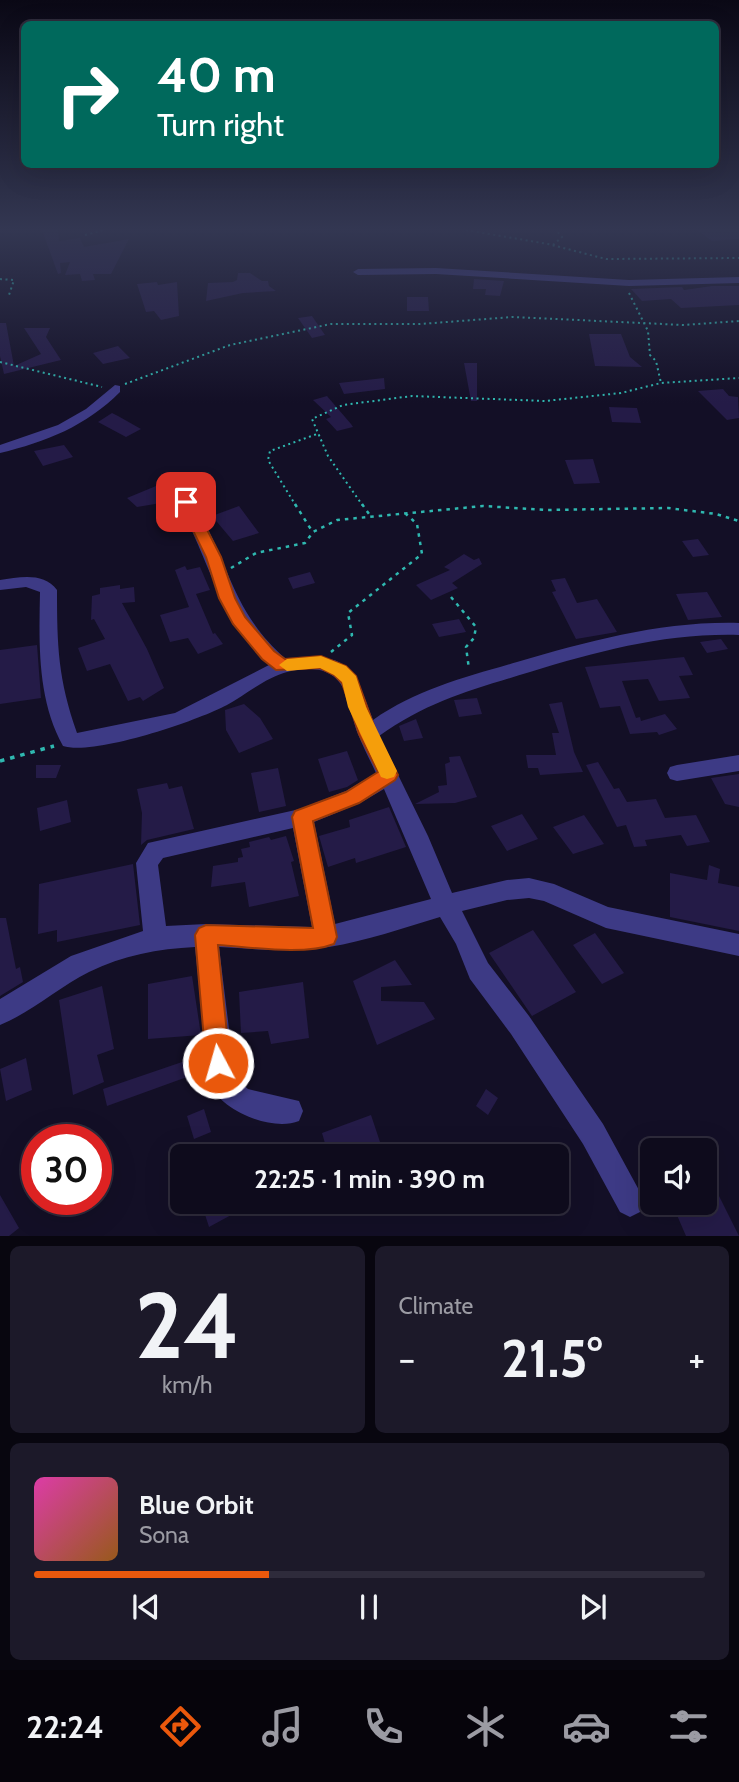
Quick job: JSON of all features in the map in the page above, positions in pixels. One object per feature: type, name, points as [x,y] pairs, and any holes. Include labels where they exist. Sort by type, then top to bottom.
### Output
[{"type":"street","points":[[0,449],[30,442],[72,426],[101,405],[115,389]]},
{"type":"street","points":[[186,502],[239,620],[268,655],[282,666]]},
{"type":"street","points":[[0,584],[36,582],[44,584],[49,590],[48,652],[57,700],[70,741],[97,738],[179,719],[282,666],[321,662],[340,671],[349,680],[368,734],[389,775],[445,905],[465,939],[479,971],[520,1025],[593,1134],[630,1202]]},
{"type":"street","points":[[368,734],[421,700],[470,683],[625,640],[679,631],[739,629]]},
{"type":"street","points":[[677,773],[739,762]]},
{"type":"street","points":[[156,938],[147,863],[156,850],[302,817],[353,797],[389,775]]},
{"type":"street","points":[[302,817],[326,937]]},
{"type":"street","points":[[0,1013],[80,964],[114,950],[156,938],[206,935],[282,939],[326,937],[507,890],[529,888],[546,891],[606,918],[739,945]]},
{"type":"street","points":[[206,935],[222,1083],[228,1092],[242,1100],[289,1111]]},
{"type":"path","points":[[9,295],[11,288]]},
{"type":"path","points":[[629,288],[630,298],[648,331],[650,355],[656,361],[661,383]]},
{"type":"path","points":[[0,362],[115,389],[230,345],[331,324],[420,324],[513,317],[684,325],[739,321]]},
{"type":"path","points":[[369,514],[328,456],[312,419],[343,405],[412,396],[545,401],[621,393],[661,383],[739,378]]},
{"type":"path","points":[[312,531],[268,460],[270,451],[317,434]]},
{"type":"path","points":[[220,578],[237,562],[267,550],[305,543],[312,531],[336,520],[369,514],[406,514],[484,506],[548,510],[640,508],[677,509],[739,521]]},
{"type":"path","points":[[321,662],[352,635],[348,613],[365,595],[400,575],[422,554],[417,524],[406,514]]},
{"type":"path","points":[[452,597],[476,627],[474,638],[466,646],[470,683]]},
{"type":"path","points":[[0,761],[15,759],[70,741]]},
{"type":"building","points":[[138,288],[177,288],[179,316],[161,320],[154,311],[146,312]]},
{"type":"building","points":[[207,288],[271,288],[276,291],[243,293],[206,301]]},
{"type":"building","points":[[502,288],[500,296],[485,295],[486,289],[473,289]]},
{"type":"building","points":[[682,288],[684,290],[739,288],[739,305],[681,308],[671,299],[642,301],[631,289]]},
{"type":"building","points":[[407,297],[428,297],[429,311],[407,311]]},
{"type":"building","points":[[312,316],[325,335],[312,338],[298,318]]},
{"type":"building","points":[[0,323],[6,323],[14,366],[41,354],[24,328],[50,328],[46,337],[61,360],[4,374],[0,356]]},
{"type":"building","points":[[589,334],[621,334],[630,357],[642,367],[595,366]]},
{"type":"building","points":[[118,346],[130,358],[103,364],[93,353]]},
{"type":"building","points":[[464,363],[477,363],[477,401],[471,401]]},
{"type":"building","points":[[384,378],[385,389],[344,394],[339,383]]},
{"type":"building","points":[[723,389],[729,396],[738,397],[739,418],[727,420],[698,391]]},
{"type":"building","points":[[327,396],[353,427],[337,431],[326,419],[331,417],[313,400]]},
{"type":"building","points":[[609,407],[637,408],[641,423],[612,422]]},
{"type":"building","points":[[112,413],[141,429],[126,437],[98,422]]},
{"type":"building","points":[[64,445],[73,457],[43,466],[34,451]]},
{"type":"building","points":[[593,459],[600,483],[574,484],[565,460]]},
{"type":"building","points":[[156,486],[171,497],[155,504],[137,507],[127,498]]},
{"type":"building","points":[[239,506],[259,533],[233,541],[212,516]]},
{"type":"building","points":[[698,539],[709,555],[693,557],[682,541]]},
{"type":"building","points":[[464,554],[474,560],[479,558],[482,564],[452,583],[458,588],[431,600],[416,585],[450,570],[444,567]]},
{"type":"building","points":[[185,566],[187,570],[200,567],[210,590],[196,594],[213,634],[215,633],[223,644],[198,654],[188,638],[170,642],[160,615],[189,607],[175,570]]},
{"type":"building","points":[[310,572],[315,583],[293,589],[288,578]]},
{"type":"building","points":[[565,578],[577,603],[597,599],[617,632],[576,639],[552,592],[556,591],[551,580]]},
{"type":"building","points":[[120,585],[120,589],[134,587],[135,602],[122,603],[164,688],[143,701],[140,697],[128,701],[110,664],[87,671],[78,648],[105,639],[94,619],[91,620],[92,596],[100,594],[100,588]]},
{"type":"building","points":[[707,592],[722,617],[688,620],[676,594]]},
{"type":"building","points":[[459,619],[466,632],[439,637],[432,624]]},
{"type":"building","points":[[721,639],[728,649],[707,653],[700,642]]},
{"type":"building","points":[[37,645],[41,698],[0,704],[0,650]]},
{"type":"building","points":[[684,657],[693,675],[679,676],[690,698],[659,701],[648,679],[622,681],[636,718],[640,717],[641,721],[665,714],[677,729],[659,735],[657,732],[630,734],[620,706],[600,708],[585,667]]},
{"type":"building","points":[[477,698],[482,714],[459,717],[454,700]]},
{"type":"building","points":[[562,702],[574,752],[583,772],[540,775],[538,768],[528,768],[526,755],[556,755],[552,733],[559,733],[549,704]]},
{"type":"building","points":[[244,704],[260,718],[273,739],[239,753],[226,730],[225,710]]},
{"type":"building","points":[[416,719],[423,738],[404,741],[399,726]]},
{"type":"building","points":[[347,751],[358,780],[347,787],[329,792],[318,759]]},
{"type":"building","points":[[460,756],[477,797],[455,803],[415,804],[439,792],[438,786],[447,785],[445,764],[450,762],[449,757]]},
{"type":"building","points":[[598,762],[614,789],[619,788],[627,802],[656,799],[665,818],[696,815],[710,842],[687,846],[681,835],[645,840],[647,846],[634,847],[626,825],[617,827],[586,765]]},
{"type":"building","points":[[36,765],[61,765],[56,778],[36,778]]},
{"type":"building","points":[[278,768],[286,806],[259,812],[251,773]]},
{"type":"building","points":[[739,774],[739,807],[725,804],[711,778]]},
{"type":"building","points":[[167,783],[169,789],[182,786],[194,829],[147,840],[141,845],[142,813],[137,789]]},
{"type":"building","points":[[67,800],[71,822],[40,831],[37,808]]},
{"type":"building","points":[[389,807],[406,847],[356,863],[355,858],[328,867],[319,836],[350,827],[349,820]]},
{"type":"building","points":[[522,814],[538,839],[507,851],[491,826]]},
{"type":"building","points":[[584,815],[604,844],[573,854],[553,827]]},
{"type":"building","points":[[286,836],[294,861],[291,862],[299,896],[249,907],[245,882],[211,887],[213,866],[238,862],[238,858],[243,857],[241,849],[250,847],[249,842]]},
{"type":"building","points":[[133,864],[140,925],[57,942],[57,930],[38,934],[39,884]]},
{"type":"building","points":[[709,865],[720,869],[718,883],[739,887],[739,931],[670,917],[670,873],[707,880]]},
{"type":"building","points":[[0,918],[6,918],[16,969],[20,967],[23,982],[0,996]]},
{"type":"building","points":[[533,930],[576,992],[532,1016],[489,953]]},
{"type":"building","points":[[595,933],[624,973],[602,984],[573,945]]},
{"type":"building","points":[[395,960],[412,985],[381,987],[381,1001],[424,1002],[435,1019],[377,1045],[353,981]]},
{"type":"building","points":[[192,976],[201,1035],[148,1039],[148,984]]},
{"type":"building","points":[[303,982],[309,1038],[271,1044],[268,1031],[241,1033],[239,992]]},
{"type":"building","points":[[102,986],[114,1049],[97,1055],[104,1082],[73,1095],[59,1000]]},
{"type":"building","points":[[26,1058],[32,1090],[6,1101],[0,1069]]},
{"type":"building","points":[[185,1061],[187,1077],[107,1106],[103,1089]]},
{"type":"building","points":[[486,1089],[498,1098],[488,1115],[476,1106]]},
{"type":"building","points":[[204,1109],[211,1132],[194,1139],[187,1116]]},
{"type":"building","points":[[371,1115],[381,1144],[325,1144],[322,1133]]},
{"type":"building","points":[[717,1192],[739,1236],[686,1236],[677,1215],[717,1215]]},
{"type":"building","points":[[0,1195],[19,1228],[9,1236],[0,1236]]},
{"type":"building","points":[[205,1214],[233,1214],[209,1227]]},
{"type":"slow traffic","points":[[287,665],[308,662],[331,664],[349,680],[368,734],[387,771]]},
{"type":"route","points":[[186,502],[239,620],[268,655],[282,666],[308,662],[331,664],[349,680],[368,734],[389,775],[353,797],[302,817],[326,937],[282,939],[206,935],[218,1063]]}]
